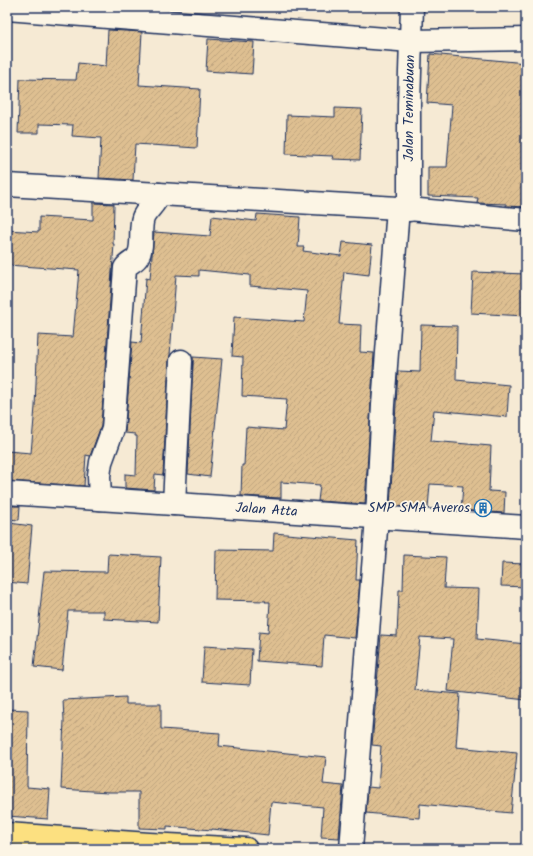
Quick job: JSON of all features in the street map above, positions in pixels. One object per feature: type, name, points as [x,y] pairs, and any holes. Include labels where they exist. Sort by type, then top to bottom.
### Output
[{"type":"highway","points":[[7,834],[55,843],[149,844],[246,849]]},
{"type":"street","name":"Jalan Teminabuan","points":[[351,849],[377,517],[382,405],[403,209],[409,104],[412,7]]},
{"type":"street","points":[[7,9],[411,41],[526,39]]},
{"type":"street","points":[[7,185],[403,209],[526,220]]},
{"type":"street","points":[[100,499],[100,469],[113,429],[125,268],[129,262],[138,257],[140,251],[143,217],[155,203],[159,194]]},
{"type":"street","points":[[174,504],[181,361]]},
{"type":"street","name":"Jalan Atta","points":[[7,493],[526,527]]},
{"type":"building","points":[[108,30],[142,32],[139,85],[200,89],[197,148],[135,144],[133,180],[99,178],[101,138],[72,136],[73,125],[39,124],[39,133],[18,133],[20,79],[76,80],[78,63],[106,66]]},
{"type":"building","points":[[208,39],[254,42],[252,74],[206,71]]},
{"type":"building","points":[[430,54],[526,63],[526,207],[506,206],[506,204],[477,203],[478,198],[428,196],[428,167],[447,167],[452,105],[427,103]]},
{"type":"building","points":[[335,108],[362,109],[360,160],[332,159],[333,156],[286,154],[287,115],[335,117]]},
{"type":"building","points":[[93,203],[114,204],[114,244],[101,426],[90,456],[86,455],[84,486],[7,481],[7,451],[31,453],[35,407],[38,335],[73,337],[79,270],[7,265],[7,230],[39,232],[39,217],[93,220]]},
{"type":"building","points":[[257,214],[300,217],[298,247],[304,247],[303,251],[341,256],[343,242],[372,245],[369,275],[344,272],[339,324],[361,325],[360,352],[374,353],[365,504],[318,501],[320,485],[281,482],[281,498],[241,496],[242,465],[244,465],[246,427],[284,430],[287,399],[242,396],[243,357],[232,356],[234,317],[304,322],[307,291],[250,286],[250,275],[199,270],[199,276],[176,275],[169,360],[163,475],[155,474],[154,490],[125,488],[125,474],[136,475],[137,436],[135,436],[135,434],[125,433],[132,342],[141,343],[146,278],[150,279],[154,232],[210,236],[212,216],[256,221]]},
{"type":"building","points":[[473,272],[526,274],[525,316],[471,313]]},
{"type":"building","points":[[421,325],[457,326],[456,380],[509,385],[507,417],[434,410],[431,441],[491,446],[489,491],[505,492],[504,513],[461,510],[463,486],[430,484],[428,508],[390,506],[398,371],[420,372]]},
{"type":"building","points":[[193,357],[222,359],[210,477],[188,474]]},
{"type":"building","points":[[7,506],[20,506],[19,520],[7,519]]},
{"type":"building","points":[[9,523],[32,526],[27,584],[7,582],[7,540]]},
{"type":"building","points":[[274,533],[358,540],[356,580],[360,580],[355,638],[324,635],[322,666],[257,661],[259,632],[268,633],[270,602],[215,600],[216,550],[273,551]]},
{"type":"building","points":[[108,554],[161,557],[158,622],[104,619],[104,611],[68,611],[62,670],[34,667],[44,571],[107,572]]},
{"type":"building","points":[[404,555],[446,557],[444,588],[479,589],[477,639],[526,644],[526,700],[448,691],[453,639],[420,637],[415,690],[460,694],[456,747],[517,753],[511,813],[420,804],[419,818],[366,813],[368,787],[378,788],[381,746],[372,745],[381,635],[397,636],[399,590],[403,590]]},
{"type":"building","points":[[502,563],[526,564],[526,587],[501,586]]},
{"type":"building","points":[[204,646],[252,649],[250,685],[202,682]]},
{"type":"building","points":[[126,697],[126,704],[161,704],[161,729],[220,733],[219,746],[326,757],[323,784],[343,786],[339,838],[321,837],[323,807],[271,802],[268,835],[167,826],[167,829],[139,828],[139,792],[61,789],[64,720],[63,700]]},
{"type":"building","points":[[7,709],[28,710],[27,787],[50,789],[48,819],[7,816]]},
{"type":"place","name":"SMP SMA Averos","points":[[483,508]]}]
